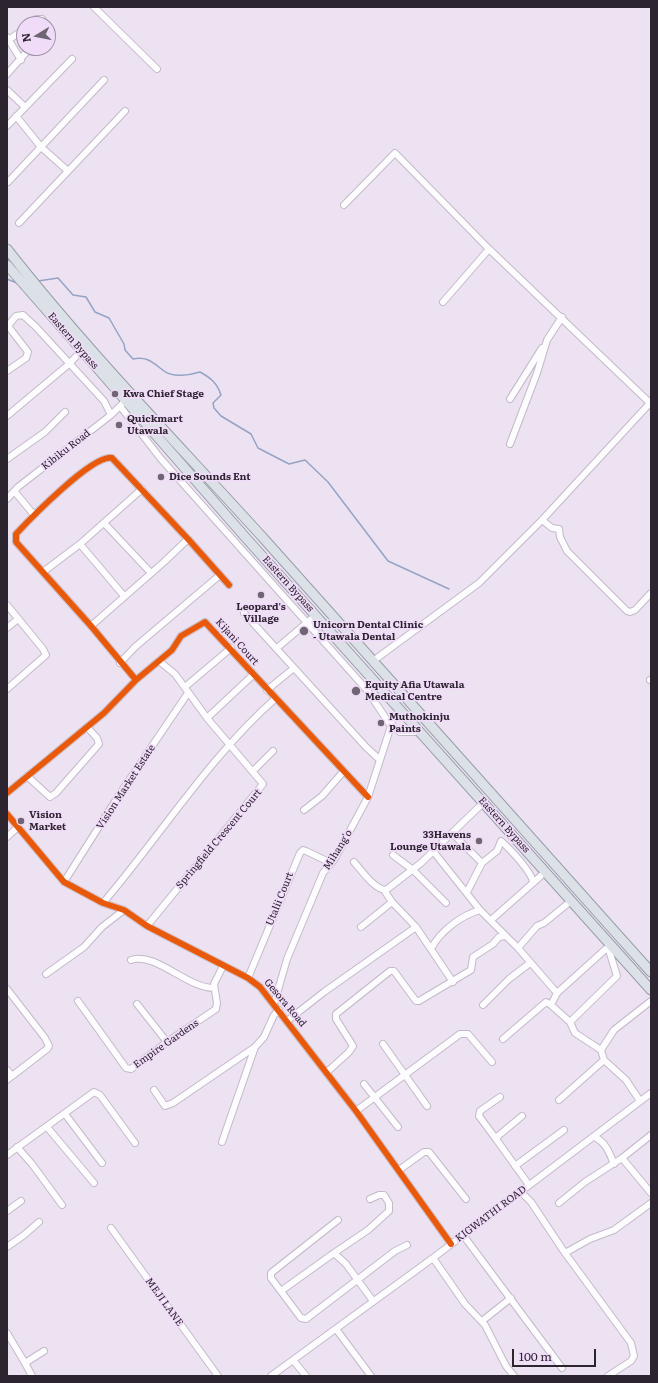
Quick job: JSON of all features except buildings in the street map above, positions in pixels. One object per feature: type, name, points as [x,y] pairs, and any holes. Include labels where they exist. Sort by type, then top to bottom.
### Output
[{"type":"main road","name":"Eastern Bypass","points":[[7,249],[137,400],[255,529],[651,972]]},
{"type":"main road","name":"Eastern Bypass","points":[[7,265],[82,350],[123,403],[190,474],[421,732],[611,948],[651,990]]},
{"type":"main road","points":[[246,538],[255,529]]},
{"type":"street","points":[[94,7],[157,69]]},
{"type":"street","points":[[8,38],[21,60]]},
{"type":"street","points":[[7,74],[24,56]]},
{"type":"street","points":[[7,126],[72,59]]},
{"type":"street","points":[[8,182],[104,80]]},
{"type":"street","points":[[7,90],[25,107]]},
{"type":"street","points":[[19,223],[125,111]]},
{"type":"street","points":[[16,116],[41,147],[68,171]]},
{"type":"street","points":[[344,205],[395,153],[489,249],[651,402],[542,520],[479,583],[373,661]]},
{"type":"street","points":[[443,302],[489,249]]},
{"type":"street","points":[[7,371],[26,358],[28,352],[8,327],[16,316],[23,315],[40,331],[104,401],[111,415]]},
{"type":"street","points":[[510,399],[562,317]]},
{"type":"street","points":[[510,444],[537,373],[547,340]]},
{"type":"street","points":[[7,416],[69,364],[82,350]]},
{"type":"street","points":[[123,403],[161,459],[367,690],[391,726],[400,732],[421,732]]},
{"type":"street","name":"Kibiku Road","points":[[7,499],[18,487],[111,415],[123,403]]},
{"type":"street","points":[[7,459],[45,432],[65,412]]},
{"type":"street","points":[[136,680],[15,539],[16,534],[34,515],[90,467],[107,458],[115,460],[229,585]]},
{"type":"street","points":[[181,482],[190,474]]},
{"type":"street","points":[[43,572],[80,544],[142,489]]},
{"type":"street","points":[[15,492],[34,515]]},
{"type":"street","points":[[542,520],[548,525],[559,529],[560,537],[567,551],[627,610],[630,612],[635,610],[651,593]]},
{"type":"street","points":[[104,523],[151,573]]},
{"type":"street","points":[[91,626],[188,539]]},
{"type":"street","points":[[80,544],[124,596]]},
{"type":"street","points":[[263,573],[271,565]]},
{"type":"street","points":[[120,663],[136,647],[220,575]]},
{"type":"street","points":[[7,605],[43,649],[46,655],[7,690]]},
{"type":"street","points":[[244,613],[366,747],[379,759]]},
{"type":"street","points":[[277,648],[316,615]]},
{"type":"street","points":[[7,628],[18,619]]},
{"type":"street","name":"Kijani Court","points":[[7,794],[104,713],[136,680],[172,650],[181,636],[205,622],[231,648],[267,690],[368,797]]},
{"type":"street","points":[[185,687],[197,674],[231,648]]},
{"type":"street","name":"Springfield Crescent Court","points":[[147,926],[262,786],[262,782],[231,744],[207,718],[188,694],[185,687],[175,674],[159,661]]},
{"type":"street","points":[[267,690],[294,668]]},
{"type":"street","points":[[207,718],[254,674]]},
{"type":"street","points":[[367,690],[376,682]]},
{"type":"street","name":"Vision Market Estate","points":[[64,882],[119,795],[188,694]]},
{"type":"street","points":[[103,902],[251,720],[276,698]]},
{"type":"street","name":"Mihang'o","points":[[274,1004],[287,959],[323,874],[331,863],[368,797],[392,720],[402,711]]},
{"type":"street","points":[[27,776],[50,796],[56,793],[99,744],[97,738],[87,727]]},
{"type":"street","points":[[253,771],[273,751]]},
{"type":"street","points":[[304,810],[322,796],[344,772]]},
{"type":"street","points":[[384,890],[390,888],[412,870],[483,803]]},
{"type":"street","name":"Gesora Road","points":[[7,814],[64,882],[103,902],[124,910],[147,926],[248,978],[260,987],[356,1111],[451,1244]]},
{"type":"street","points":[[7,837],[18,827]]},
{"type":"street","points":[[452,833],[482,863]]},
{"type":"street","points":[[467,892],[482,863],[497,851],[501,841],[508,847],[531,876],[533,883]]},
{"type":"street","name":"Utalii Court","points":[[248,978],[300,853],[306,851],[331,863]]},
{"type":"street","points":[[433,851],[480,910],[518,948],[557,993]]},
{"type":"street","points":[[393,855],[412,870],[446,903]]},
{"type":"street","points":[[354,862],[367,877],[384,890],[392,902],[416,927],[453,982]]},
{"type":"street","points":[[491,920],[545,872]]},
{"type":"street","points":[[518,948],[537,926],[560,911],[571,901]]},
{"type":"street","points":[[361,927],[392,902]]},
{"type":"street","points":[[46,974],[84,947],[102,928],[124,910]]},
{"type":"street","points":[[431,949],[436,941],[467,914],[480,910]]},
{"type":"street","points":[[287,1021],[324,992],[416,927]]},
{"type":"street","points":[[327,1072],[349,1052],[353,1046],[336,1019],[336,1014],[390,971],[394,971],[416,1001],[453,982],[471,970],[473,957],[493,944],[499,937],[506,936]]},
{"type":"street","points":[[551,1004],[557,993],[611,948],[617,976],[570,1022]]},
{"type":"street","points":[[131,960],[146,959],[201,986],[214,988]]},
{"type":"street","points":[[483,1005],[508,979],[530,963]]},
{"type":"street","name":"Empire Gardens","points":[[78,1001],[128,1069],[216,1009],[217,1003],[214,988],[223,966]]},
{"type":"street","points":[[7,989],[45,1038],[49,1046],[9,1078],[7,1070]]},
{"type":"street","points":[[601,1050],[614,1030],[651,1001]]},
{"type":"street","points":[[503,1039],[534,1014],[540,1005],[546,1002],[551,1004],[570,1022],[576,1033],[601,1050],[604,1060],[626,1080],[640,1101]]},
{"type":"street","points":[[137,1004],[166,1042]]},
{"type":"street","points":[[154,1090],[165,1106],[168,1106],[255,1047],[264,1037],[274,1015],[279,1010]]},
{"type":"street","points":[[356,1111],[464,1033],[474,1040],[492,1062]]},
{"type":"street","points":[[383,1044],[406,1074],[427,1106]]},
{"type":"street","points":[[222,1142],[255,1047]]},
{"type":"street","points":[[558,1100],[604,1060]]},
{"type":"street","points":[[364,1084],[398,1127]]},
{"type":"street","points":[[7,1155],[91,1094],[98,1092],[135,1143]]},
{"type":"street","name":"KIGWATHI ROAD","points":[[271,1376],[433,1258],[651,1093]]},
{"type":"street","points":[[500,1097],[480,1111],[479,1116],[529,1185]]},
{"type":"street","points":[[65,1114],[102,1163]]},
{"type":"street","points":[[496,1139],[522,1116]]},
{"type":"street","points":[[47,1127],[94,1183]]},
{"type":"street","points":[[515,1166],[564,1130]]},
{"type":"street","points":[[559,1203],[584,1182],[614,1164],[651,1135]]},
{"type":"street","points":[[595,1136],[608,1148],[614,1164]]},
{"type":"street","points":[[17,1147],[32,1164],[62,1204]]},
{"type":"street","points":[[399,1170],[424,1152],[430,1152],[466,1199]]},
{"type":"street","points":[[622,1158],[651,1193]]},
{"type":"street","points":[[521,1192],[531,1202],[564,1253],[631,1343],[634,1356],[631,1361],[608,1376]]},
{"type":"street","points":[[281,1291],[368,1230],[389,1211],[389,1203],[384,1195],[370,1199]]},
{"type":"street","points":[[7,1211],[21,1201]]},
{"type":"street","points":[[564,1253],[590,1239],[614,1230],[651,1203]]},
{"type":"street","points":[[338,1220],[272,1270],[272,1278],[281,1291],[300,1316],[306,1319],[396,1251],[407,1245]]},
{"type":"street","points":[[7,1246],[24,1235],[39,1222]]},
{"type":"street","name":"MEJI LANE","points":[[110,1228],[218,1376]]},
{"type":"street","points":[[463,1235],[562,1368]]},
{"type":"street","points":[[334,1253],[346,1264],[373,1301]]},
{"type":"street","points":[[433,1258],[465,1304],[482,1321],[506,1366],[514,1376]]},
{"type":"street","points":[[482,1321],[511,1298]]},
{"type":"street","points":[[336,1328],[371,1376]]},
{"type":"street","points":[[7,1333],[32,1376]]},
{"type":"street","points":[[25,1363],[44,1351]]},
{"type":"street","points":[[293,1360],[306,1376]]},
{"type":"waterway","points":[[38,281],[58,278],[73,295],[86,297],[95,312],[109,318],[124,344],[125,350],[133,359],[146,359],[172,375],[187,375],[200,372],[207,376],[213,381],[221,395],[213,403],[214,408],[221,416],[251,434],[258,448],[289,464],[305,460],[328,482],[388,561],[449,589]]},
{"type":"waterway","points":[[7,279],[17,283]]},
{"type":"cycle path","points":[[136,680],[91,626],[16,542],[16,534],[23,526],[77,476],[91,466],[103,460],[112,458],[229,585]]},
{"type":"cycle path","points":[[7,793],[104,713],[136,680],[172,650],[181,636],[205,622],[368,797]]},
{"type":"cycle path","points":[[7,814],[64,882],[103,903],[124,910],[147,926],[248,978],[260,987],[356,1111],[451,1244]]},
{"type":"place","name":"Kwa Chief Stage","points":[[115,394]]},
{"type":"place","name":"Quickmart Utawala","points":[[119,425]]},
{"type":"place","name":"Dice Sounds Ent","points":[[161,477]]},
{"type":"place","name":"Leopard's Village","points":[[261,595]]},
{"type":"place","name":"Unicorn Dental Clinic - Utawala Dental","points":[[304,631]]},
{"type":"place","name":"Equity Afia Utawala Medical Centre","points":[[356,691]]},
{"type":"place","name":"Muthokinju Paints","points":[[381,723]]},
{"type":"place","name":"Vision Market","points":[[21,821]]},
{"type":"place","name":"33Havens Lounge Utawala","points":[[479,841]]}]
